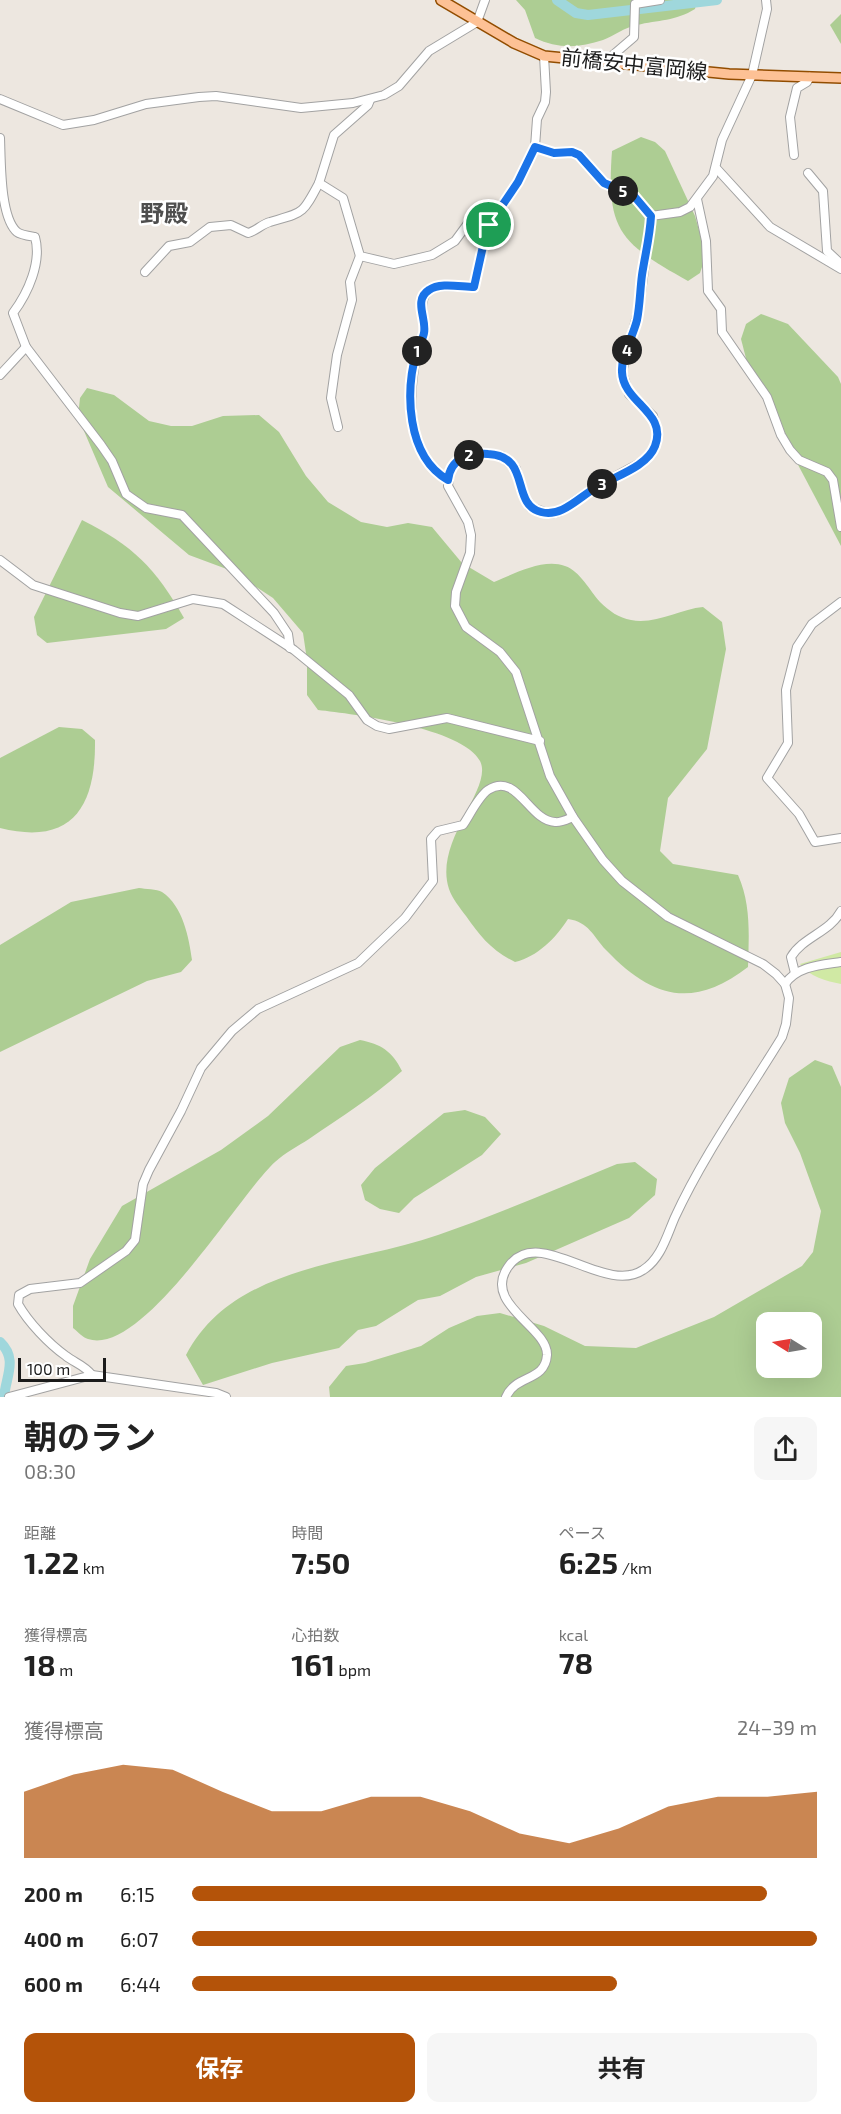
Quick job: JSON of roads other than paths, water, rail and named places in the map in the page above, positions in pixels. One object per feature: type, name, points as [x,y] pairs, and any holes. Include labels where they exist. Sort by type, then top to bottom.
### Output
[{"type":"main road","name":"前橋安中富岡線","points":[[441,0],[514,43],[544,56],[752,75],[841,78]]},
{"type":"street","points":[[0,99],[63,125],[94,120],[146,104],[199,96],[216,96],[300,108],[370,100],[399,86],[429,51],[477,22],[485,0]]},
{"type":"street","points":[[606,61],[634,37],[635,4],[660,0]]},
{"type":"street","points":[[651,216],[680,212],[690,207],[717,169],[722,140],[752,75],[767,9],[766,0]]},
{"type":"street","points":[[506,1397],[515,1383],[535,1377],[546,1360],[547,1353],[545,1342],[516,1316],[508,1303],[504,1284],[507,1267],[523,1255],[538,1252],[554,1255],[601,1273],[623,1276],[637,1274],[651,1266],[684,1198],[782,1037],[789,1007],[785,984],[763,964],[695,933],[651,905],[622,881],[603,860],[573,817],[550,776],[516,672],[500,652],[466,627],[455,606],[456,592],[470,553],[471,535],[468,522],[448,480],[425,456],[413,429],[411,399],[413,372],[425,329],[420,308],[428,290],[439,286],[474,287],[489,225],[518,182],[535,147],[537,119],[545,102],[546,92],[544,56]]},
{"type":"street","points":[[794,155],[790,117],[797,88],[810,77]]},
{"type":"street","points":[[145,272],[168,246],[190,242],[210,227],[231,225],[248,232],[267,223],[296,216],[306,208],[319,183],[334,135],[368,105],[370,100]]},
{"type":"street","points":[[0,138],[2,208],[7,222],[18,233],[35,237],[38,246],[29,288],[13,313],[26,347],[112,461],[126,495],[146,508],[182,515],[274,613],[288,634],[290,648]]},
{"type":"street","points":[[448,480],[452,467],[460,458],[478,453],[502,456],[516,469],[525,499],[530,507],[551,514],[559,512],[592,489],[646,460],[655,447],[658,434],[653,416],[629,394],[622,372],[639,308],[651,216],[634,196],[604,183],[579,155],[572,152],[554,153],[535,147]]},
{"type":"street","points":[[717,169],[770,227],[841,269]]},
{"type":"street","points":[[808,173],[823,191],[827,251],[841,264]]},
{"type":"street","points":[[319,183],[343,198],[360,255],[350,282],[352,300],[337,356],[331,398],[338,427]]},
{"type":"street","points":[[697,199],[706,241],[708,291],[721,309],[722,332],[767,398],[781,435],[790,450],[799,460],[827,472],[833,480],[841,527]]},
{"type":"street","points":[[360,255],[394,264],[432,255],[455,241],[469,222],[489,225]]},
{"type":"street","points":[[0,375],[26,347]]},
{"type":"street","points":[[0,560],[33,585],[49,592],[138,616],[193,599],[223,604],[290,648],[349,696],[367,720],[377,726],[389,729],[447,718],[540,741]]},
{"type":"street","points":[[841,602],[812,624],[797,647],[786,690],[788,743],[767,778],[799,814],[815,842],[841,838]]},
{"type":"street","points":[[92,1375],[85,1366],[66,1357],[25,1315],[18,1304],[19,1295],[30,1289],[80,1283],[126,1251],[135,1240],[143,1184],[148,1170],[181,1111],[196,1075],[214,1051],[258,1009],[358,963],[405,918],[433,881],[431,839],[438,831],[463,825],[487,791],[499,786],[511,788],[545,818],[555,822],[573,817]]},
{"type":"street","points":[[795,973],[790,957],[796,948],[828,926],[841,911]]},
{"type":"street","points":[[785,984],[795,973],[815,966],[841,962]]},
{"type":"street","points":[[10,1397],[92,1375],[195,1390],[226,1397]]},
{"type":"waterway","points":[[557,0],[576,13],[588,15],[717,0]]},
{"type":"waterway","points":[[0,1342],[10,1361],[4,1397]]},
{"type":"district","name":"野殿","points":[[164,214]]}]
